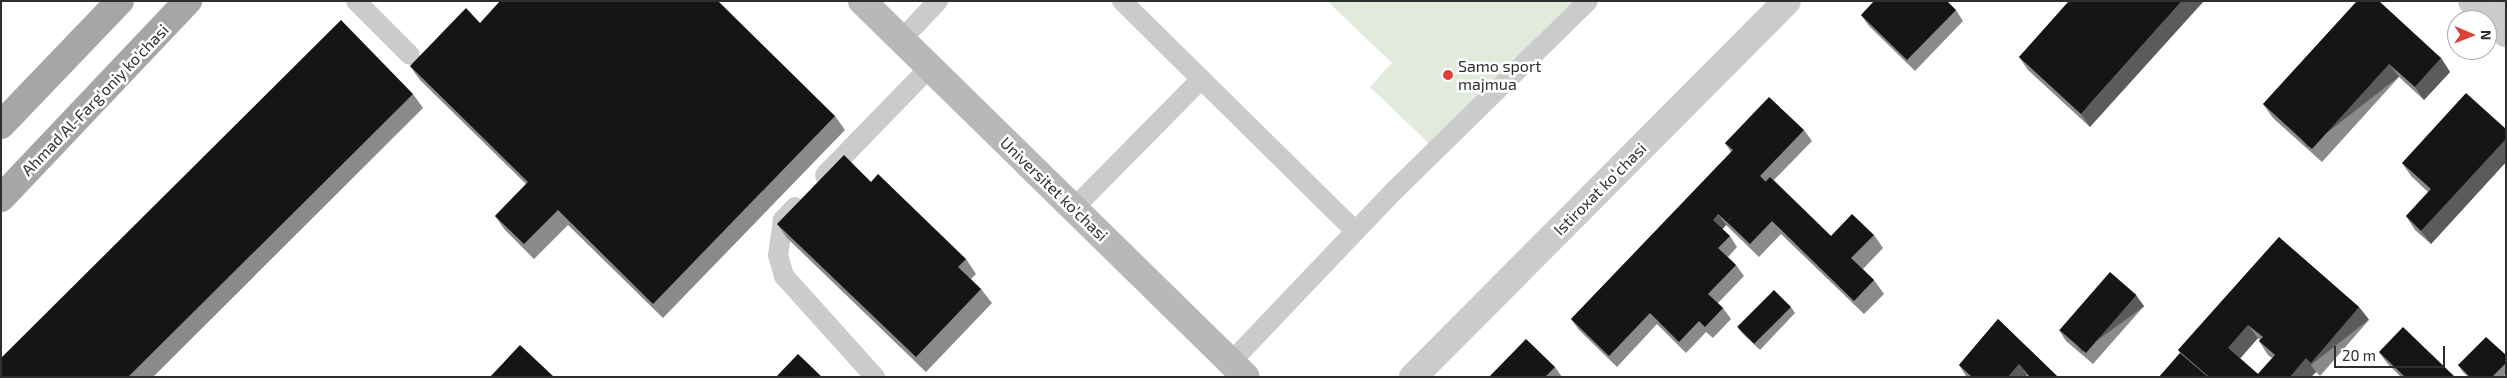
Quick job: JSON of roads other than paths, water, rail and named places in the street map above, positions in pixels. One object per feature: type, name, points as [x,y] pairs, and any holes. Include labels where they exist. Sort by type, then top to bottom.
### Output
[{"type":"main road","points":[[1,125],[120,1]]},
{"type":"main road","name":"Ahmad Al-Farg'oniy ko'chasi","points":[[1,198],[188,1]]},
{"type":"main road","name":"Universitet ko'chasi","points":[[862,1],[1238,369]]},
{"type":"street","name":"Istiroxat koʻchasi","points":[[1413,377],[1787,1]]},
{"type":"street","points":[[2472,1],[2501,20]]},
{"type":"lane","points":[[356,1],[410,55]]},
{"type":"lane","points":[[902,40],[938,1]]},
{"type":"lane","points":[[1122,1],[1355,231]]},
{"type":"lane","points":[[1238,369],[1355,231],[1588,1]]},
{"type":"lane","points":[[875,377],[784,276],[778,255],[783,220],[930,67]]},
{"type":"lane","points":[[1074,208],[1201,79]]},
{"type":"place","name":"Samo sport majmua","points":[[1448,75]]}]
